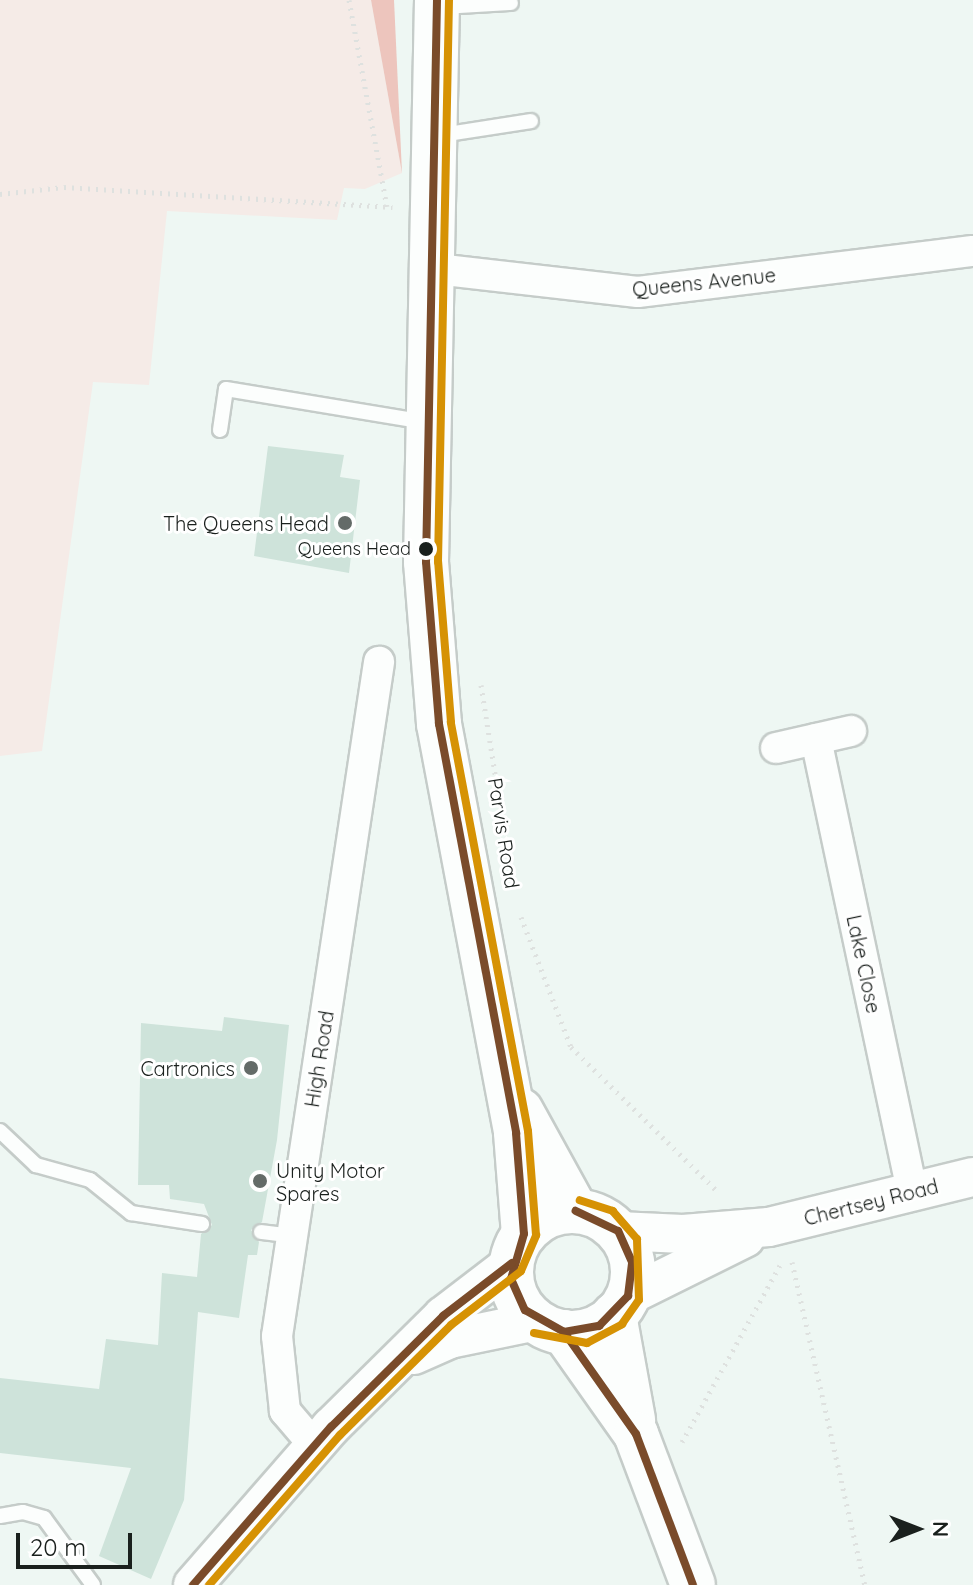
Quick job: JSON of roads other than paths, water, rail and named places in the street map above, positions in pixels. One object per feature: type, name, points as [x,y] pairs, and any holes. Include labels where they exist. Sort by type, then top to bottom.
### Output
[{"type":"main road","points":[[437,4],[436,269],[425,423],[426,562],[439,724],[507,1089],[518,1248],[516,1296],[551,1327],[636,1434]]},
{"type":"main road","points":[[507,1089],[576,1211]]},
{"type":"main road","points":[[518,1248],[557,1213],[576,1211],[618,1231],[632,1262],[621,1306],[636,1434],[693,1585]]},
{"type":"main road","points":[[551,1327],[599,1326],[621,1306]]},
{"type":"street","name":"Queens Avenue","points":[[436,269],[638,292],[973,251]]},
{"type":"street","name":"High Road","points":[[314,1445],[285,1411],[277,1373],[292,1236],[379,662]]},
{"type":"street","points":[[776,748],[851,731]]},
{"type":"street","name":"Lake Close","points":[[816,739],[912,1189]]},
{"type":"street","name":"Chertsey Road","points":[[621,1306],[769,1227],[912,1189],[973,1177]]},
{"type":"street","name":"Chertsey Road","points":[[618,1231],[769,1227]]},
{"type":"street","points":[[193,1585],[314,1445],[404,1359],[443,1316],[518,1248]]},
{"type":"street","points":[[404,1359],[450,1339],[551,1327]]},
{"type":"lane","points":[[437,4],[511,3]]},
{"type":"lane","points":[[437,135],[531,121]]},
{"type":"lane","points":[[220,430],[226,389],[425,423]]},
{"type":"lane","points":[[0,1131],[36,1165],[90,1180],[131,1213],[202,1224]]},
{"type":"lane","points":[[261,1232],[292,1236]]},
{"type":"lane","points":[[0,1516],[23,1512],[44,1518],[93,1585]]},
{"type":"place","name":"The Queens Head","points":[[345,523]]},
{"type":"place","name":"Queens Head","points":[[426,549]]},
{"type":"place","name":"Cartronics","points":[[251,1068]]},
{"type":"place","name":"Unity Motor Spares","points":[[260,1181]]}]
